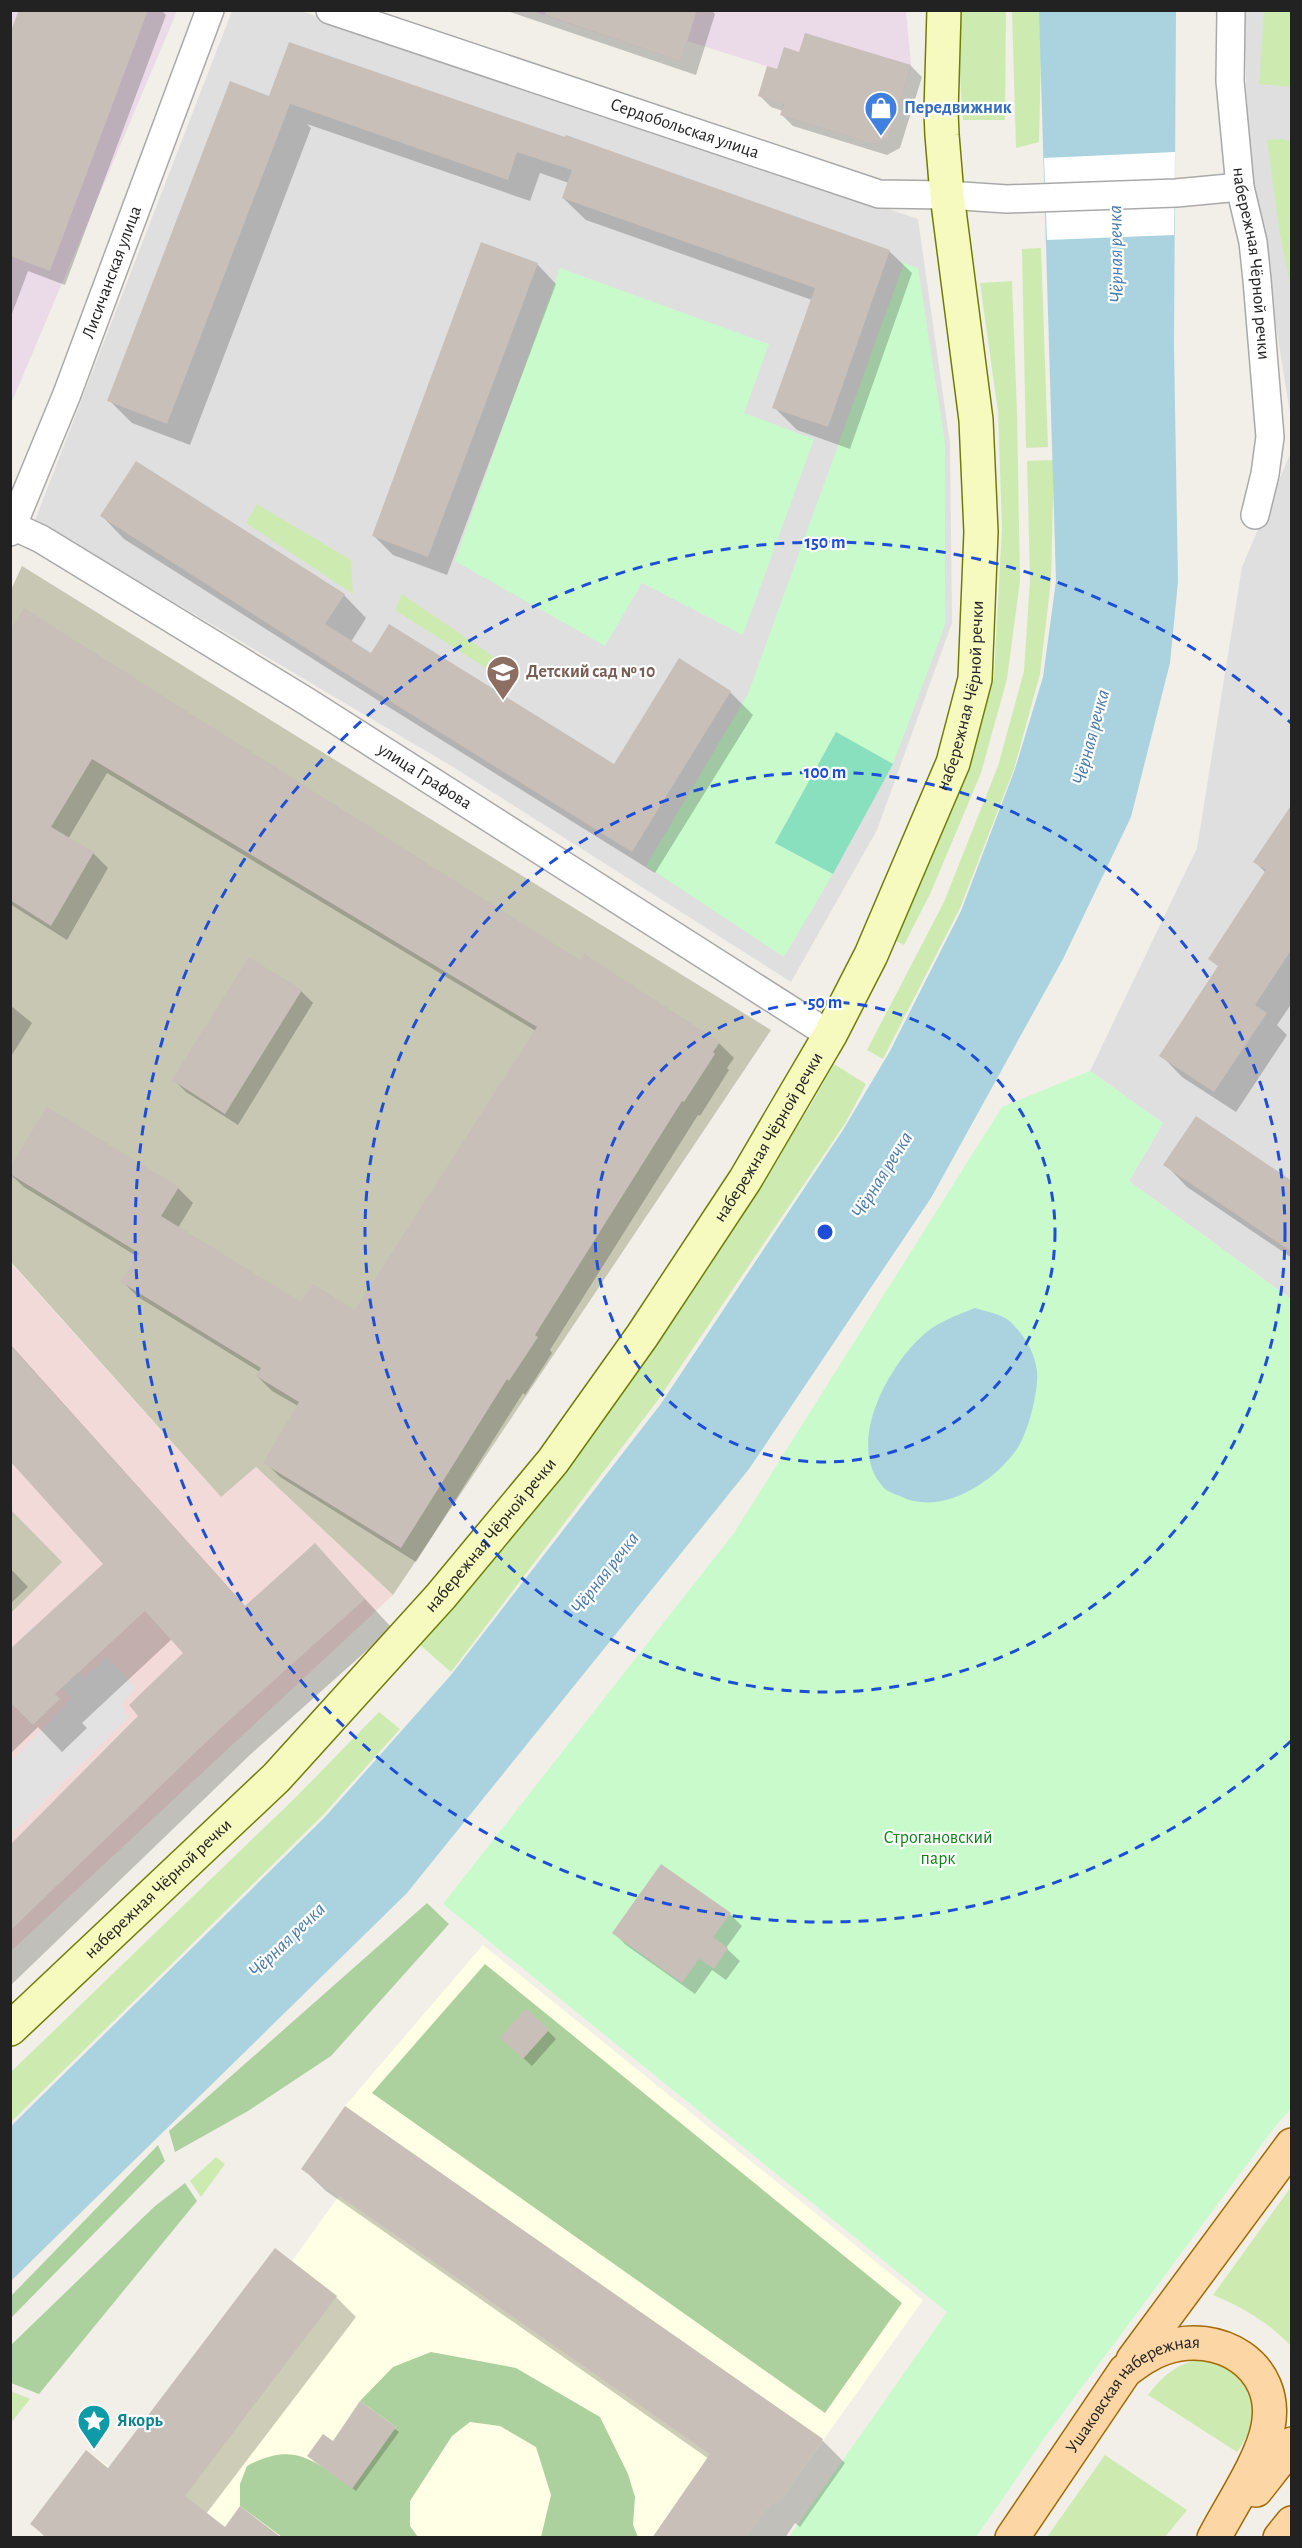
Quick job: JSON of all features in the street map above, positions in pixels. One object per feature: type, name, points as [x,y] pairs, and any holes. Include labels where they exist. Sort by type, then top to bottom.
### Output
[{"type":"main road","points":[[1125,2371],[1292,2145]]},
{"type":"main road","name":"Ушаковская набережная","points":[[1012,2538],[1125,2371],[1148,2355],[1166,2347],[1187,2344],[1209,2344],[1230,2349],[1250,2363],[1262,2382],[1268,2404],[1268,2426],[1260,2451],[1214,2538]]},
{"type":"main road","points":[[1220,2538],[1292,2444]]},
{"type":"main road","points":[[1280,2538],[1292,2523]]},
{"type":"street","name":"Лисичанская улица","points":[[12,529],[67,394],[210,10]]},
{"type":"street","name":"Сердобольская улица","points":[[330,10],[875,193],[1008,199],[1176,194],[1240,187]]},
{"type":"street","name":"набережная Чёрной речки","points":[[10,2029],[276,1778],[441,1596],[545,1470],[642,1336],[719,1219],[830,1035],[871,955],[953,764],[975,679],[981,532],[976,420],[947,195],[941,112],[944,10]]},
{"type":"street","name":"набережная Чёрной речки","points":[[1232,10],[1230,81],[1240,187],[1253,242],[1270,437],[1265,474],[1255,515]]},
{"type":"street","name":"улица Графова","points":[[12,529],[42,539],[296,695],[830,1035]]},
{"type":"shaded area","points":[[11,11],[177,11],[11,404]]},
{"type":"shaded area","points":[[232,11],[301,11],[918,219],[950,444],[952,623],[877,830],[791,982],[453,767],[35,520]]},
{"type":"shaded area","points":[[532,11],[906,11],[911,65],[889,137],[875,144],[780,115],[792,74],[687,41],[681,61]]},
{"type":"shaded area","points":[[1244,11],[1291,11],[1291,419],[1248,155]]},
{"type":"shaded area","points":[[1291,452],[1291,1299],[1129,1181],[1163,1123],[1090,1071],[1197,848],[1242,567]]},
{"type":"shaded area","points":[[22,566],[771,1030],[393,1595],[256,1467],[221,1497],[11,1262],[10,592]]},
{"type":"shaded area","points":[[10,1262],[221,1497],[256,1467],[393,1595],[11,1951],[11,1613],[61,1562],[11,1510]]},
{"type":"shaded area","points":[[11,1510],[62,1562],[10,1613]]},
{"type":"shaded area","points":[[34,1625],[84,1678],[107,1657],[136,1688],[121,1705],[129,1717],[11,1834],[11,1757],[13,1760],[72,1698],[18,1642]]},
{"type":"shaded area","points":[[483,1945],[923,2300],[777,2505],[772,2502],[747,2537],[48,2538],[30,2524],[86,2450],[109,2467],[292,2261],[339,2196],[301,2169],[345,2106]]},
{"type":"green space","points":[[960,11],[1006,11],[1005,120],[963,120],[958,46]]},
{"type":"green space","points":[[1012,11],[1042,11],[1039,142],[1016,148]]},
{"type":"green space","points":[[1264,11],[1291,11],[1291,87],[1259,84]]},
{"type":"green space","points":[[1283,139],[1291,142],[1291,289],[1279,229],[1267,140]]},
{"type":"green space","points":[[1041,248],[1048,447],[1026,448],[1022,249]]},
{"type":"green space","points":[[904,263],[918,268],[945,443],[945,625],[893,764],[836,732],[775,843],[833,874],[784,957],[646,866],[748,694]]},
{"type":"green space","points":[[560,268],[769,344],[744,413],[814,439],[743,635],[642,583],[605,646],[455,561]]},
{"type":"green space","points":[[1012,281],[1020,581],[1007,679],[981,773],[931,892],[904,945],[896,941],[969,767],[994,677],[1002,528],[998,412],[980,283]]},
{"type":"green space","points":[[1054,460],[1051,580],[1040,674],[1014,769],[960,908],[883,1059],[867,1050],[944,902],[998,766],[1024,671],[1030,580],[1027,461]]},
{"type":"green space","points":[[257,504],[351,560],[353,594],[246,523]]},
{"type":"green space","points":[[402,594],[516,672],[508,682],[395,610]]},
{"type":"green space","points":[[836,732],[893,764],[833,874],[775,843]]},
{"type":"green space","points":[[834,1064],[866,1084],[846,1122],[658,1400],[451,1672],[419,1644],[565,1471],[630,1382],[811,1105]]},
{"type":"green space","name":"Строгановский парк","points":[[1090,1071],[1163,1123],[1129,1181],[1291,1299],[1291,2109],[1277,2124],[1045,2437],[976,2537],[789,2537],[947,2312],[443,1904],[734,1533],[1002,1107]]},
{"type":"green space","points":[[379,1712],[400,1729],[323,1815],[11,2122],[11,2072],[296,1797]]},
{"type":"green space","points":[[427,1903],[449,1924],[331,2056],[248,2111],[175,2152],[169,2131]]},
{"type":"green space","points":[[485,1964],[902,2303],[825,2413],[372,2093]]},
{"type":"green space","points":[[158,2145],[165,2161],[11,2318],[11,2296]]},
{"type":"green space","points":[[216,2157],[225,2164],[201,2197],[190,2181]]},
{"type":"green space","points":[[185,2183],[197,2201],[39,2394],[11,2383],[11,2345],[155,2206]]},
{"type":"green space","points":[[1291,2187],[1292,2346],[1255,2316],[1213,2295]]},
{"type":"green space","points":[[431,2352],[516,2368],[600,2417],[628,2474],[635,2497],[633,2525],[638,2537],[541,2537],[551,2495],[536,2447],[500,2426],[470,2422],[452,2436],[410,2501],[410,2526],[418,2537],[282,2537],[240,2506],[240,2484],[247,2466],[264,2458],[278,2455],[291,2454],[315,2462],[352,2488],[396,2427],[360,2401],[393,2367]]},
{"type":"green space","points":[[1203,2359],[1235,2373],[1245,2383],[1251,2394],[1254,2407],[1252,2421],[1247,2436],[1237,2452],[1148,2395],[1172,2371],[1186,2363]]},
{"type":"green space","points":[[11,2391],[30,2399],[11,2423]]},
{"type":"green space","points":[[1105,2455],[1187,2510],[1165,2537],[1047,2537]]},
{"type":"water","name":"Чёрная речка","points":[[1039,11],[1176,11],[1174,346],[1178,582],[1170,663],[1131,817],[1063,959],[931,1198],[749,1469],[407,1893],[11,2281],[11,2126],[325,1817],[451,1675],[660,1405],[843,1130],[890,1051],[961,911],[1015,769],[1043,677],[1056,581]]},
{"type":"water","points":[[975,1308],[1009,1320],[1022,1335],[1033,1354],[1037,1371],[1036,1389],[1029,1422],[1021,1442],[1007,1462],[994,1474],[965,1493],[932,1502],[916,1501],[892,1493],[884,1488],[873,1471],[868,1452],[869,1431],[883,1389],[907,1352],[920,1338],[946,1320]]},
{"type":"pier","points":[[1175,152],[1174,235],[1047,240],[1044,158]]},
{"type":"building","points":[[19,10],[148,10],[50,271],[10,256],[10,33]]},
{"type":"building","points":[[546,10],[697,10],[681,61],[545,15]]},
{"type":"building","points":[[805,33],[911,65],[889,137],[875,144],[780,115],[784,104],[758,96],[767,66],[777,69],[784,47],[799,52]]},
{"type":"building","points":[[289,42],[565,137],[566,135],[890,250],[828,427],[772,408],[815,288],[562,198],[572,170],[517,152],[508,180],[282,101],[290,104],[167,424],[107,401],[230,81],[269,96]]},
{"type":"building","points":[[481,242],[538,263],[428,557],[372,536]]},
{"type":"building","points":[[136,461],[345,594],[325,624],[371,653],[389,624],[614,764],[679,658],[731,691],[632,852],[340,670],[100,516]]},
{"type":"building","points":[[24,608],[580,960],[584,954],[720,1042],[713,1052],[715,1054],[684,1102],[682,1101],[535,1335],[538,1337],[509,1381],[507,1379],[401,1548],[263,1463],[299,1402],[256,1376],[261,1368],[121,1282],[139,1253],[10,1174],[10,1167],[47,1107],[179,1187],[161,1216],[301,1302],[313,1284],[355,1310],[537,1027],[92,759],[51,827],[94,852],[51,926],[10,900],[10,631]]},
{"type":"building","points":[[1292,804],[1292,949],[1255,1005],[1267,1013],[1214,1092],[1159,1056],[1218,966],[1208,959],[1266,870],[1253,862]]},
{"type":"building","points":[[249,957],[302,990],[225,1114],[172,1080]]},
{"type":"building","points":[[1196,1116],[1292,1181],[1292,1252],[1163,1165]]},
{"type":"building","points":[[10,1345],[245,1606],[315,1543],[365,1599],[224,1725],[10,1931],[10,1845],[138,1716],[129,1705],[183,1653],[145,1611],[55,1694],[60,1699],[33,1725],[10,1702],[10,1649],[103,1564],[10,1461]]},
{"type":"building","points":[[661,1864],[731,1913],[713,1937],[728,1948],[714,1969],[699,1959],[682,1983],[612,1933]]},
{"type":"building","points":[[526,2008],[549,2030],[523,2059],[500,2038]]},
{"type":"building","points":[[345,2106],[823,2439],[777,2505],[772,2502],[747,2538],[652,2538],[710,2454],[301,2169]]},
{"type":"building","points":[[275,2248],[337,2296],[185,2496],[225,2527],[240,2506],[282,2538],[48,2538],[30,2524],[86,2450],[108,2468]]},
{"type":"building","points":[[360,2401],[396,2427],[352,2489],[307,2456],[323,2434],[333,2441]]},
{"type":"place","name":"Передвижник","points":[[881,137]]},
{"type":"place","name":"Детский сад № 10","points":[[503,701]]},
{"type":"place","name":"Якорь","points":[[94,2450]]}]
